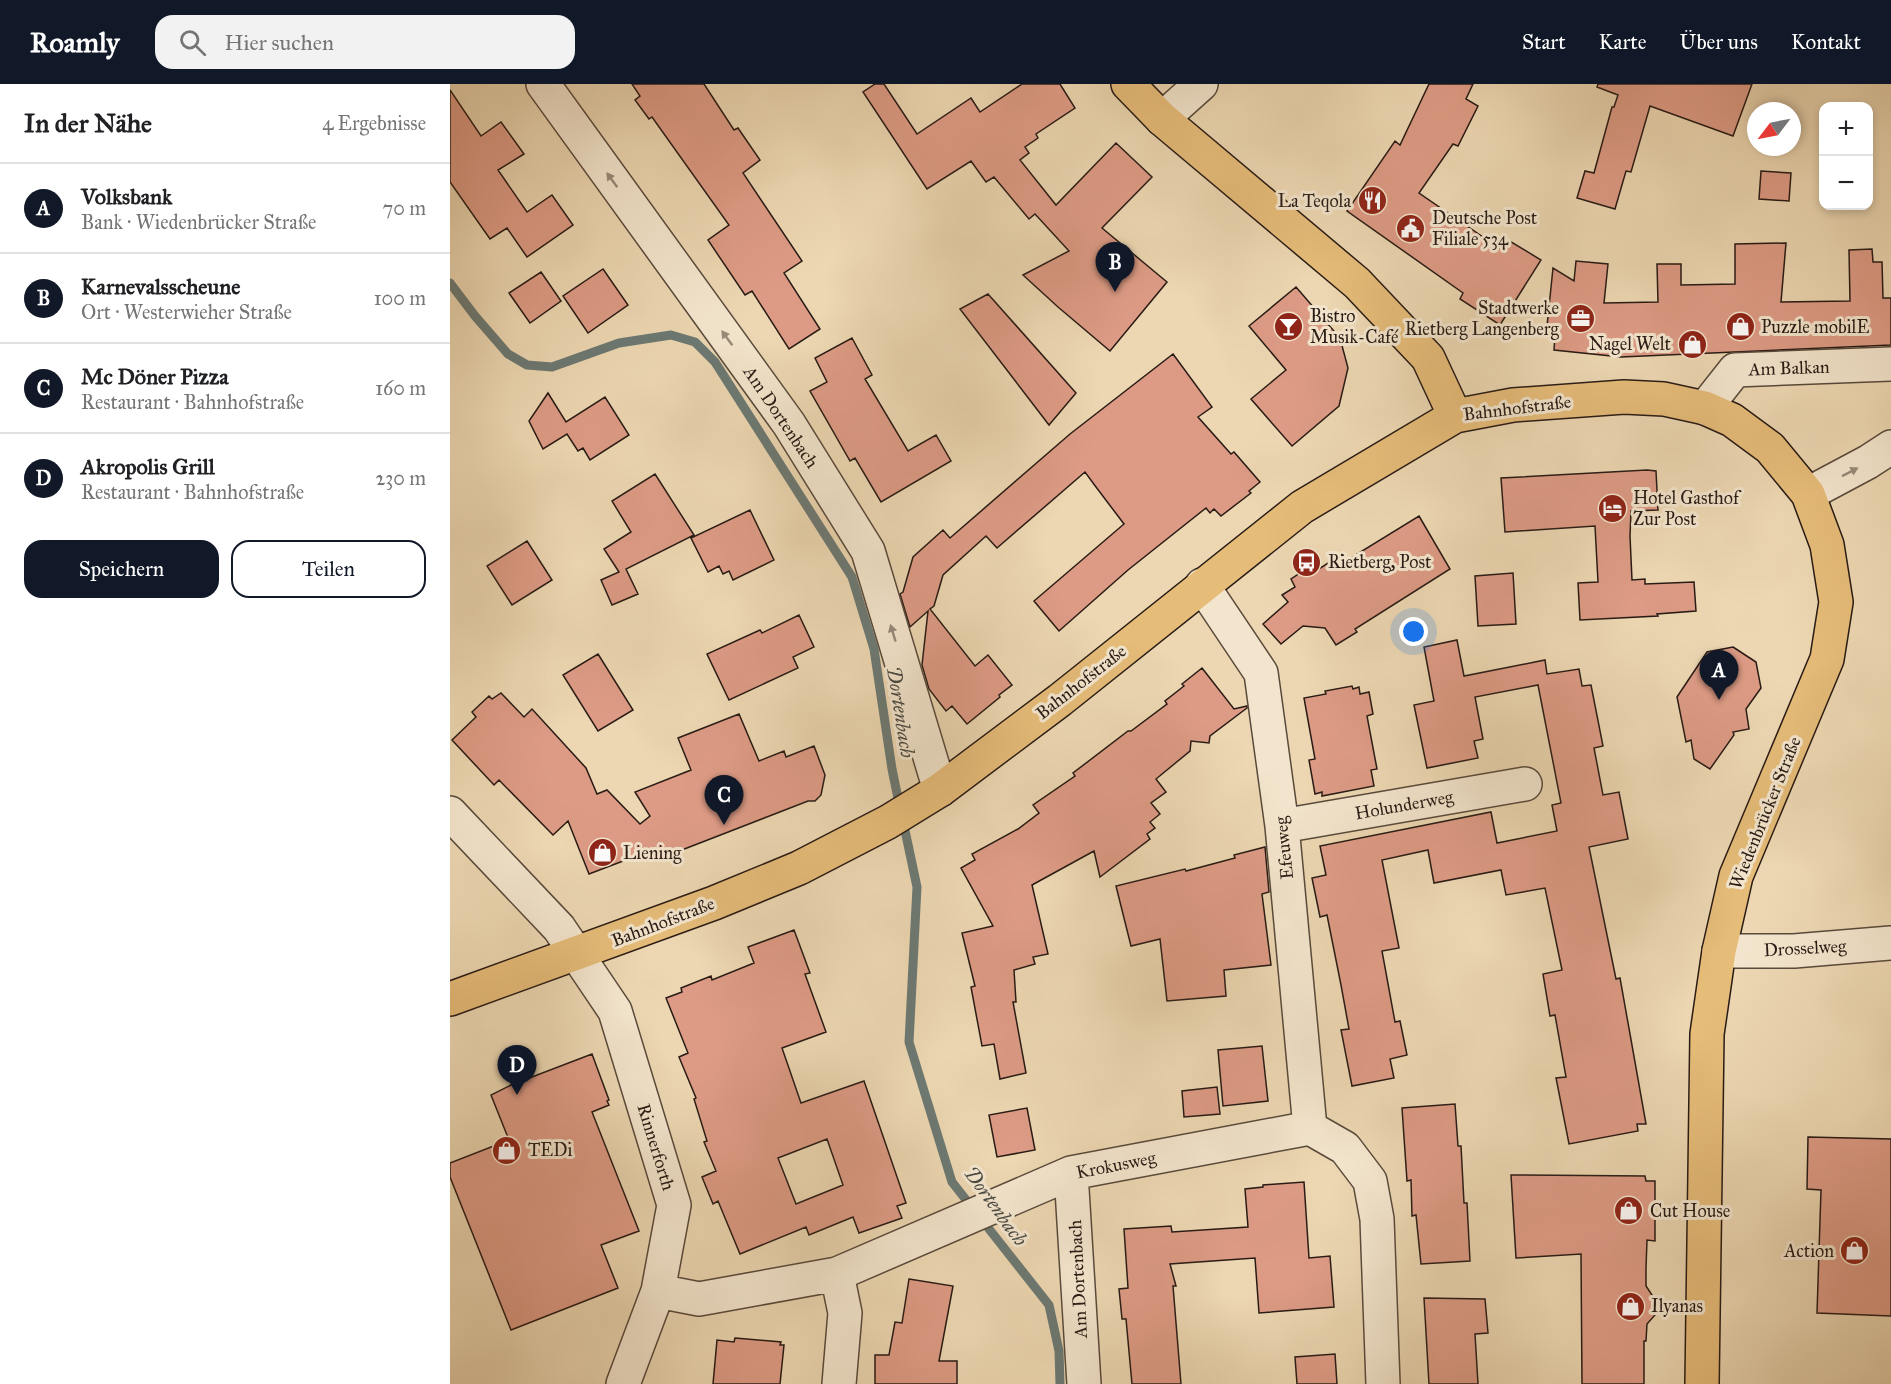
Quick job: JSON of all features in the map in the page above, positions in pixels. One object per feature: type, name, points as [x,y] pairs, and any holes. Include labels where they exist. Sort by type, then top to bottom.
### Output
[{"type":"main road","points":[[1128,84],[1162,119],[1357,283],[1428,358],[1455,416]]},
{"type":"main road","name":"Bahnhofstraße","points":[[450,999],[576,955],[799,868],[914,806],[1060,700],[1302,507],[1455,416],[1513,405],[1624,397],[1664,399],[1705,408]]},
{"type":"main road","name":"Wiedenbrücker Straße","points":[[1702,1384],[1707,1034],[1719,951],[1736,876],[1827,659],[1836,602],[1827,545],[1808,494],[1770,448],[1732,420],[1705,408]]},
{"type":"street","name":"Am Dortenbach","points":[[543,84],[789,424],[868,551],[914,806]]},
{"type":"street","points":[[1162,119],[1201,84]]},
{"type":"street","name":"Am Balkan","points":[[1705,408],[1735,370],[1891,364]]},
{"type":"street","points":[[1808,494],[1891,447]]},
{"type":"street","name":"Efeuweg","points":[[1202,585],[1261,673],[1282,826],[1310,1128]]},
{"type":"street","name":"Holunderweg","points":[[1282,826],[1525,784]]},
{"type":"street","name":"Rinnerforth","points":[[450,813],[559,928],[615,1011],[674,1205],[658,1291],[623,1384]]},
{"type":"street","name":"Drosselweg","points":[[1719,951],[1794,951],[1891,943]]},
{"type":"street","points":[[1310,1128],[1345,1148],[1370,1181],[1377,1219],[1383,1384]]},
{"type":"street","name":"Krokusweg","points":[[658,1291],[699,1299],[837,1274],[1071,1173],[1310,1128]]},
{"type":"street","name":"Am Dortenbach","points":[[1071,1173],[1084,1384]]},
{"type":"street","points":[[837,1274],[845,1313],[839,1384]]},
{"type":"building","points":[[632,84],[704,84],[734,130],[738,128],[760,160],[743,173],[802,261],[784,273],[820,329],[789,349],[752,291],[745,295],[708,240],[729,225],[652,117],[649,119],[635,100],[640,96]]},
{"type":"building","points":[[875,84],[884,84],[917,134],[971,98],[980,112],[1022,84],[1060,84],[1075,108],[1036,134],[1038,138],[1025,147],[1029,153],[1020,160],[1056,205],[1116,143],[1152,177],[1102,228],[1167,282],[1110,351],[1023,275],[1069,251],[1035,214],[1029,219],[994,177],[986,182],[971,161],[927,189],[863,92]]},
{"type":"building","points":[[1429,84],[1473,84],[1466,99],[1478,106],[1458,146],[1453,144],[1419,193],[1502,250],[1508,240],[1541,260],[1500,325],[1460,299],[1463,293],[1347,211],[1395,141],[1400,145]]},
{"type":"building","points":[[1598,84],[1752,84],[1733,136],[1650,106],[1631,172],[1626,171],[1615,209],[1577,198],[1585,171],[1594,173],[1612,107],[1618,95],[1597,87]]},
{"type":"building","points":[[450,90],[481,136],[501,122],[524,154],[498,170],[527,212],[552,195],[573,225],[527,257],[507,228],[490,239],[450,182]]},
{"type":"building","points":[[1761,171],[1791,173],[1789,201],[1759,199]]},
{"type":"building","points":[[1786,243],[1781,302],[1850,301],[1849,250],[1872,249],[1873,262],[1882,262],[1883,298],[1891,298],[1891,345],[1621,357],[1554,350],[1555,336],[1546,336],[1553,268],[1574,281],[1576,261],[1608,264],[1604,303],[1658,302],[1657,264],[1681,264],[1681,285],[1735,284],[1735,244]]},
{"type":"building","points":[[603,269],[628,305],[588,333],[563,296]]},
{"type":"building","points":[[541,272],[561,301],[530,323],[509,293]]},
{"type":"building","points":[[1296,287],[1340,338],[1348,368],[1339,406],[1292,446],[1251,399],[1286,370],[1249,326]]},
{"type":"building","points":[[988,294],[1076,393],[1049,425],[960,309]]},
{"type":"building","points":[[852,338],[872,375],[865,379],[908,451],[936,435],[951,461],[881,502],[855,458],[850,461],[810,391],[827,382],[815,358]]},
{"type":"building","points":[[1173,354],[1212,407],[1198,417],[1231,454],[1234,452],[1260,482],[1249,491],[1251,493],[1221,516],[1214,509],[1210,513],[1206,508],[1128,570],[1059,631],[1034,601],[1124,524],[1085,472],[997,548],[986,536],[943,575],[934,606],[930,609],[975,666],[988,655],[1012,685],[967,724],[952,706],[946,711],[929,689],[922,665],[928,611],[910,627],[900,594],[903,592],[913,557],[943,530],[950,538],[1070,434]]},
{"type":"building","points":[[548,393],[566,422],[605,397],[629,435],[590,460],[583,448],[578,451],[567,434],[543,449],[529,421]]},
{"type":"building","points":[[1656,471],[1658,510],[1631,511],[1632,580],[1645,579],[1645,584],[1694,582],[1696,611],[1657,614],[1658,616],[1580,620],[1578,583],[1598,582],[1595,526],[1505,532],[1501,478]]},
{"type":"building","points":[[655,474],[694,535],[626,569],[638,594],[612,605],[601,580],[619,572],[604,549],[631,532],[612,501]]},
{"type":"building","points":[[750,510],[774,560],[733,580],[729,571],[723,574],[719,566],[708,572],[691,538]]},
{"type":"building","points":[[1419,516],[1450,569],[1355,629],[1357,632],[1336,645],[1325,628],[1303,626],[1281,644],[1263,624],[1288,602],[1282,595],[1295,587],[1291,579],[1315,563],[1319,569],[1342,554],[1346,561]]},
{"type":"building","points":[[527,541],[552,580],[512,605],[487,566]]},
{"type":"building","points":[[1513,573],[1516,624],[1478,626],[1475,576]]},
{"type":"building","points":[[799,615],[814,647],[793,657],[798,668],[729,700],[707,654],[760,630],[762,633]]},
{"type":"building","points":[[1457,640],[1464,676],[1545,660],[1547,674],[1579,669],[1582,686],[1591,685],[1603,746],[1594,748],[1603,795],[1619,792],[1628,839],[1589,847],[1616,979],[1620,978],[1646,1124],[1637,1124],[1638,1131],[1569,1144],[1556,1078],[1566,1077],[1555,1015],[1550,1016],[1543,974],[1562,970],[1545,888],[1506,895],[1501,870],[1434,883],[1428,850],[1382,860],[1399,948],[1382,951],[1395,1022],[1400,1021],[1407,1055],[1390,1059],[1394,1078],[1352,1086],[1341,1030],[1349,1029],[1341,985],[1327,915],[1320,917],[1312,878],[1326,875],[1320,846],[1491,812],[1497,843],[1557,831],[1552,805],[1561,803],[1538,685],[1475,697],[1483,739],[1474,741],[1478,758],[1427,768],[1414,705],[1434,701],[1424,647]]},
{"type":"building","points":[[1733,647],[1756,662],[1761,688],[1746,709],[1749,729],[1733,732],[1734,735],[1710,769],[1694,759],[1691,740],[1686,742],[1677,697],[1707,652]]},
{"type":"building","points":[[598,654],[633,710],[598,731],[563,675]]},
{"type":"building","points":[[1202,668],[1234,709],[1247,706],[1247,708],[1210,736],[1209,743],[1191,741],[1190,751],[1156,779],[1166,792],[1151,803],[1160,814],[1150,822],[1155,828],[1147,834],[1150,839],[1100,877],[1094,851],[1032,885],[1048,954],[1033,957],[1035,964],[1014,970],[1016,1002],[1013,1002],[1026,1073],[1000,1079],[994,1044],[982,1046],[971,987],[975,986],[962,933],[993,926],[961,868],[975,860],[972,854],[1018,829],[1039,813],[1033,805],[1075,776],[1073,773],[1167,704],[1165,701]]},
{"type":"building","points":[[1352,686],[1353,689],[1359,687],[1360,694],[1369,692],[1373,714],[1367,716],[1377,769],[1371,770],[1374,786],[1322,796],[1322,792],[1315,794],[1309,760],[1315,759],[1304,698]]},
{"type":"building","points":[[501,693],[524,717],[532,709],[586,768],[597,794],[607,790],[640,824],[650,816],[635,792],[691,770],[678,738],[739,714],[759,761],[784,751],[786,757],[814,746],[825,775],[821,795],[815,801],[808,801],[656,860],[652,850],[589,874],[568,821],[553,835],[499,780],[494,785],[452,740],[476,717],[472,712],[489,696],[492,699]]},
{"type":"building","points":[[1265,847],[1269,892],[1262,894],[1271,965],[1224,970],[1226,996],[1167,1001],[1160,939],[1131,946],[1116,886],[1185,869],[1186,871],[1235,858],[1234,855]]},
{"type":"building","points":[[794,930],[810,973],[805,974],[826,1032],[782,1048],[801,1103],[864,1081],[906,1203],[897,1206],[902,1218],[859,1233],[853,1217],[809,1235],[806,1227],[740,1254],[718,1201],[713,1204],[702,1177],[716,1171],[704,1142],[707,1141],[694,1099],[696,1098],[679,1057],[688,1053],[666,998],[682,992],[681,988],[711,976],[712,980],[754,963],[748,947]],"holes":[[[827,1139],[843,1185],[796,1204],[778,1158]]]},
{"type":"building","points":[[1262,1046],[1268,1101],[1223,1106],[1218,1050]]},
{"type":"building","points":[[592,1054],[609,1105],[592,1112],[639,1231],[601,1245],[618,1288],[511,1330],[450,1177],[450,1163],[509,1140],[491,1095]]},
{"type":"building","points":[[1217,1087],[1220,1114],[1184,1117],[1182,1091]]},
{"type":"building","points":[[1455,1104],[1458,1146],[1461,1146],[1464,1203],[1467,1203],[1470,1261],[1421,1264],[1416,1215],[1412,1216],[1411,1180],[1407,1181],[1402,1108]]},
{"type":"building","points":[[1027,1108],[1035,1150],[997,1157],[989,1115]]},
{"type":"building","name":"Action","points":[[1808,1137],[1891,1139],[1891,1316],[1817,1313],[1821,1190],[1807,1189]]},
{"type":"building","points":[[1511,1175],[1645,1176],[1646,1181],[1655,1181],[1655,1241],[1647,1240],[1646,1286],[1656,1301],[1657,1308],[1655,1315],[1647,1324],[1646,1341],[1644,1341],[1644,1384],[1582,1384],[1581,1254],[1516,1258]]},
{"type":"building","points":[[1304,1182],[1309,1258],[1330,1256],[1334,1307],[1259,1313],[1255,1258],[1170,1264],[1176,1286],[1173,1286],[1181,1384],[1132,1384],[1126,1319],[1122,1319],[1119,1289],[1128,1288],[1124,1229],[1171,1226],[1172,1232],[1248,1227],[1245,1189],[1263,1187],[1263,1185]]},
{"type":"building","points":[[909,1279],[953,1286],[939,1361],[957,1361],[957,1384],[875,1384],[875,1355],[889,1355],[895,1322],[902,1323]]},
{"type":"building","points":[[1424,1298],[1485,1299],[1488,1333],[1475,1334],[1478,1384],[1429,1384]]},
{"type":"building","points":[[735,1338],[781,1342],[780,1345],[784,1345],[780,1384],[713,1384],[717,1340],[734,1342]]},
{"type":"building","points":[[1335,1354],[1337,1384],[1297,1384],[1295,1357]]},
{"type":"waterway","name":"Dortenbach","points":[[450,283],[508,354],[527,365],[552,367],[619,343],[671,335],[695,342],[715,362],[852,577],[874,649],[900,808]]},
{"type":"waterway","name":"Dortenbach","points":[[903,821],[917,887],[909,1042],[952,1182],[1049,1305],[1059,1351],[1060,1384]]},
{"type":"place","name":"La Teqola","points":[[1372,201]]},
{"type":"place","name":"Deutsche Post Filiale 534","points":[[1411,228]]},
{"type":"place","name":"Karnevalsscheune","points":[[1115,292]]},
{"type":"place","name":"Stadtwerke Rietberg Langenberg","points":[[1580,318]]},
{"type":"place","name":"Bistro Musik-Café","points":[[1289,326]]},
{"type":"place","name":"Puzzle mobilE","points":[[1740,327]]},
{"type":"place","name":"Nagel Welt","points":[[1692,344]]},
{"type":"place","name":"Hotel Gasthof Zur Post","points":[[1612,508]]},
{"type":"place","name":"Rietberg, Post","points":[[1307,562]]},
{"type":"place","name":"Volksbank","points":[[1719,700]]},
{"type":"place","name":"Mc Döner Pizza","points":[[724,825]]},
{"type":"place","name":"Liening","points":[[602,853]]},
{"type":"place","name":"Akropolis Grill","points":[[517,1095]]},
{"type":"place","name":"TEDi","points":[[507,1150]]},
{"type":"place","name":"Cut House","points":[[1629,1211]]},
{"type":"place","name":"Action","points":[[1855,1251]]},
{"type":"place","name":"Ilyanas","points":[[1630,1306]]}]
